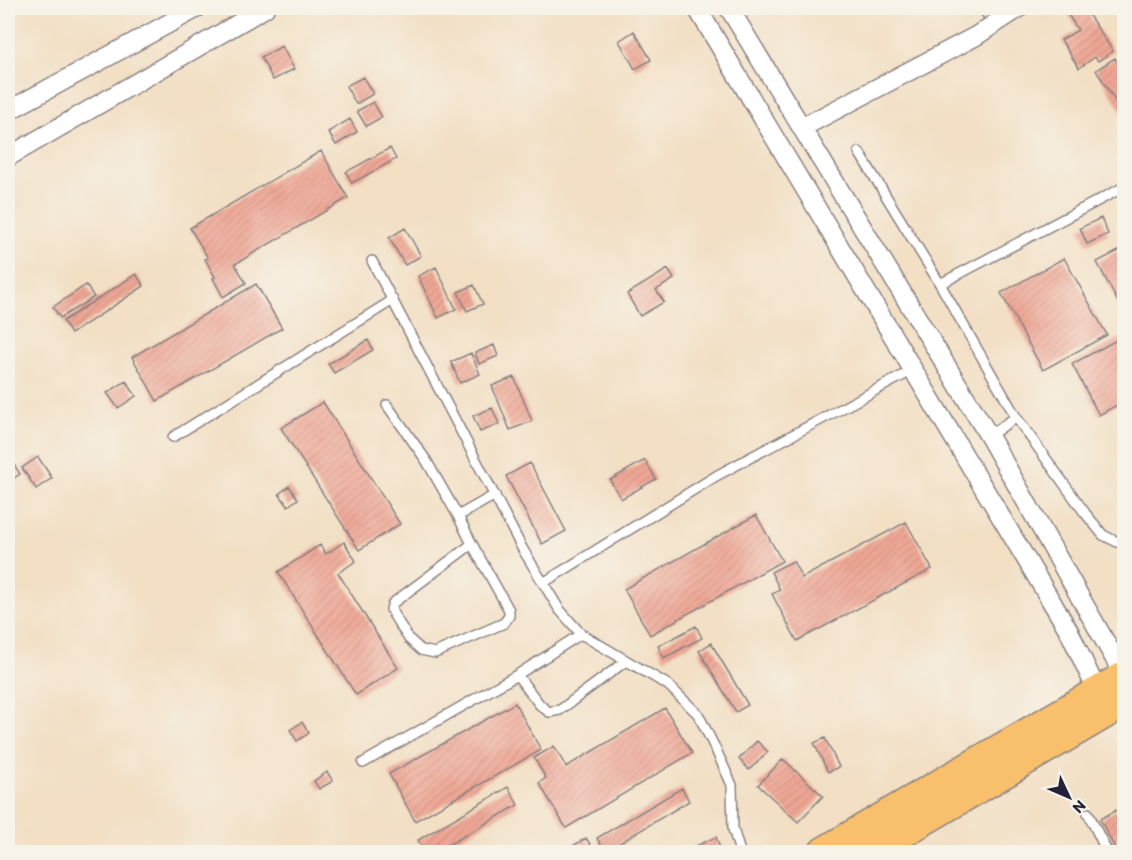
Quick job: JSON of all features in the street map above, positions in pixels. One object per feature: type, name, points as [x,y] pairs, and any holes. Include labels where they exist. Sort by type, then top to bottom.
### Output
[{"type":"highway","points":[[869,852],[1111,702],[1125,676]]},
{"type":"highway","points":[[824,852],[1111,702]]},
{"type":"street","points":[[8,111],[197,8]]},
{"type":"street","points":[[8,158],[265,8]]},
{"type":"street","points":[[696,8],[1111,702]]},
{"type":"street","points":[[729,8],[989,436],[1125,676]]},
{"type":"street","points":[[803,128],[976,36],[1019,8]]},
{"type":"lane","points":[[859,152],[940,284],[1016,417],[1103,535],[1117,543],[1125,541]]},
{"type":"lane","points":[[940,284],[1125,187]]},
{"type":"lane","points":[[372,261],[522,548],[559,609],[581,634],[668,685],[698,714],[732,785],[733,829],[740,852]]},
{"type":"lane","points":[[173,437],[393,300]]},
{"type":"lane","points":[[543,583],[716,476],[913,370]]},
{"type":"lane","points":[[387,405],[426,460],[509,610],[509,616],[504,623],[435,653],[421,650],[409,639],[393,614],[391,609],[393,603],[472,544]]},
{"type":"lane","points":[[989,436],[1016,417]]},
{"type":"lane","points":[[458,516],[495,495]]},
{"type":"lane","points":[[363,763],[517,675],[581,634]]},
{"type":"lane","points":[[517,675],[540,705],[549,712],[560,710],[626,661]]},
{"type":"lane","points":[[1088,813],[1107,852]]},
{"type":"building","points":[[977,8],[994,8],[998,13],[985,21]]},
{"type":"building","points":[[1076,8],[1084,8],[1113,51],[1098,61],[1095,57],[1079,68],[1061,40],[1078,30],[1067,13]]},
{"type":"building","points":[[634,31],[651,60],[635,69],[619,41]]},
{"type":"building","points":[[282,46],[294,69],[273,80],[261,57]]},
{"type":"building","points":[[1115,58],[1124,74],[1124,115],[1096,70]]},
{"type":"building","points":[[363,77],[373,94],[356,104],[346,86]]},
{"type":"building","points":[[373,102],[382,117],[366,126],[357,111]]},
{"type":"building","points":[[350,119],[357,132],[336,145],[328,132]]},
{"type":"building","points":[[390,148],[396,159],[352,183],[346,172]]},
{"type":"building","points":[[321,151],[348,198],[235,264],[246,283],[223,297],[205,259],[208,258],[190,228]]},
{"type":"building","points":[[1101,218],[1108,234],[1087,244],[1080,228]]},
{"type":"building","points":[[405,228],[421,256],[405,265],[389,238]]},
{"type":"building","points":[[1124,248],[1124,314],[1097,262]]},
{"type":"building","points":[[1064,258],[1107,335],[1043,370],[1001,293]]},
{"type":"building","points":[[436,267],[456,309],[438,318],[418,276]]},
{"type":"building","points":[[668,269],[674,279],[656,290],[664,302],[640,316],[627,294]]},
{"type":"building","points":[[136,274],[144,286],[71,334],[63,321]]},
{"type":"building","points":[[256,284],[282,328],[157,401],[132,357]]},
{"type":"building","points":[[86,285],[94,297],[60,318],[53,307]]},
{"type":"building","points":[[474,285],[483,304],[467,311],[458,292]]},
{"type":"building","points":[[1124,336],[1124,401],[1099,415],[1072,364]]},
{"type":"building","points":[[368,340],[373,350],[334,373],[328,364]]},
{"type":"building","points":[[494,345],[498,356],[479,364],[475,353]]},
{"type":"building","points":[[471,353],[480,374],[460,383],[451,362]]},
{"type":"building","points":[[514,377],[532,421],[510,430],[492,386]]},
{"type":"building","points":[[126,381],[136,396],[118,408],[107,393]]},
{"type":"building","points":[[323,402],[400,524],[359,550],[281,428]]},
{"type":"building","points":[[492,408],[499,424],[480,432],[473,416]]},
{"type":"building","points":[[8,455],[20,474],[8,482]]},
{"type":"building","points":[[38,457],[52,478],[36,489],[22,468]]},
{"type":"building","points":[[645,460],[656,479],[621,499],[610,480]]},
{"type":"building","points":[[530,463],[566,531],[542,544],[506,476]]},
{"type":"building","points":[[289,486],[298,499],[288,506],[279,494]]},
{"type":"building","points":[[756,515],[782,561],[650,635],[624,589]]},
{"type":"building","points":[[906,522],[932,569],[797,641],[772,594],[780,590],[771,572],[793,561],[802,578]]},
{"type":"building","points":[[344,542],[356,561],[338,573],[398,668],[356,695],[278,572],[320,545],[326,554]]},
{"type":"building","points":[[696,626],[702,638],[664,658],[658,646]]},
{"type":"building","points":[[711,643],[748,705],[736,712],[699,651]]},
{"type":"building","points":[[515,703],[541,750],[415,821],[389,774]]},
{"type":"building","points":[[665,708],[692,753],[566,828],[539,783],[546,778],[534,758],[554,746],[566,767]]},
{"type":"building","points":[[302,722],[309,733],[297,741],[290,730]]},
{"type":"building","points":[[825,738],[839,767],[828,772],[814,743]]},
{"type":"building","points":[[757,741],[768,752],[749,770],[739,759]]},
{"type":"building","points":[[783,759],[823,796],[798,822],[758,785]]},
{"type":"building","points":[[327,772],[333,781],[319,789],[314,781]]},
{"type":"building","points":[[508,787],[518,805],[436,852],[425,852],[418,840]]},
{"type":"building","points":[[682,788],[689,801],[605,852],[597,838]]},
{"type":"building","points":[[1124,806],[1124,852],[1117,852],[1100,819]]},
{"type":"building","points":[[716,837],[721,851],[693,852],[692,848]]},
{"type":"building","points":[[586,838],[595,852],[574,852],[571,847]]}]
